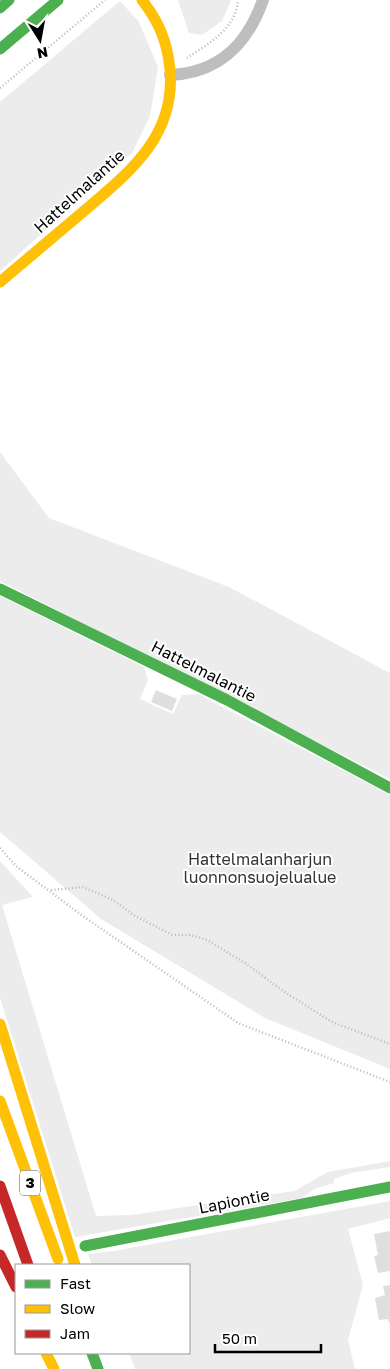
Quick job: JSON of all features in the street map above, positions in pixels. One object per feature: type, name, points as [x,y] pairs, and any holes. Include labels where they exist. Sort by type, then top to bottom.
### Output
[{"type":"main road","points":[[0,8],[9,0]]},
{"type":"main road","points":[[0,49],[58,0]]},
{"type":"main road","name":"Hattelmalantie","points":[[0,282],[124,176],[151,144],[166,118],[170,97],[170,75],[161,30],[155,17],[142,0]]},
{"type":"main road","name":"Hattelmalantie","points":[[0,589],[227,700],[390,788]]},
{"type":"main road","points":[[0,1024],[75,1264]]},
{"type":"main road","name":"3","points":[[0,1101],[60,1264]]},
{"type":"main road","name":"3","points":[[0,1186],[28,1264]]},
{"type":"main road","name":"Lapiontie","points":[[85,1246],[390,1187]]},
{"type":"main road","points":[[0,1255],[15,1285]]},
{"type":"main road","points":[[46,1354],[54,1369]]},
{"type":"main road","points":[[58,1354],[64,1369]]},
{"type":"main road","points":[[92,1354],[99,1369]]},
{"type":"main road","points":[[99,1369],[100,1354]]},
{"type":"street","points":[[170,75],[183,75],[203,70],[226,57],[246,35],[263,0]]},
{"type":"path","points":[[0,88],[105,0]]},
{"type":"path","points":[[184,60],[213,41],[221,33],[235,14],[238,0]]},
{"type":"path","points":[[0,848],[16,866],[80,914],[238,1023],[390,1082]]},
{"type":"path","points":[[50,890],[83,887],[114,900],[135,916],[173,935],[190,935],[207,940],[245,963],[286,993],[332,1022],[390,1044]]},
{"type":"green space","points":[[178,0],[231,0],[222,21],[202,35],[189,33]]},
{"type":"green space","points":[[120,1],[139,22],[158,67],[150,116],[132,153],[0,271],[0,102]]},
{"type":"green space","points":[[0,452],[49,518],[229,587],[390,673],[390,779],[0,581]]},
{"type":"green space","name":"Hattelmalanharjun luonnonsuojelualue","points":[[0,596],[144,667],[148,680],[140,699],[173,714],[182,695],[198,694],[390,795],[390,1069],[265,1018],[101,919],[0,832]]},
{"type":"green space","points":[[0,861],[33,897],[2,905],[96,1216],[131,1215],[294,1191],[328,1172],[390,1161],[390,1167],[351,1173],[334,1179],[334,1183],[314,1189],[302,1198],[75,1237],[0,998]]},
{"type":"green space","points":[[390,1201],[390,1218],[348,1229],[363,1285],[348,1340],[355,1369],[135,1369],[129,1354],[190,1354],[190,1264],[92,1264],[88,1254]]},
{"type":"building","points":[[156,690],[177,699],[172,711],[151,702]]},
{"type":"building","points":[[390,1231],[390,1271],[378,1273],[374,1256],[378,1255],[374,1234]]},
{"type":"building","points":[[390,1285],[389,1323],[388,1319],[379,1320],[375,1298],[385,1295],[383,1286]]},
{"type":"traffic: fast","points":[[0,8],[9,0]]},
{"type":"traffic: fast","points":[[0,49],[58,0]]},
{"type":"traffic: fast","points":[[0,589],[227,700],[390,788]]},
{"type":"traffic: fast","points":[[85,1246],[390,1187]]},
{"type":"traffic: fast","points":[[92,1354],[98,1369]]},
{"type":"traffic: slow","points":[[0,282],[118,182],[133,167],[158,133],[166,114],[170,93],[170,69],[167,50],[161,32],[142,0]]},
{"type":"traffic: slow","points":[[0,1024],[75,1264]]},
{"type":"traffic: slow","points":[[0,1101],[58,1259]]},
{"type":"traffic: slow","points":[[46,1354],[54,1369]]},
{"type":"traffic: jam","points":[[0,1186],[28,1264]]},
{"type":"traffic: jam","points":[[0,1255],[15,1285]]}]
